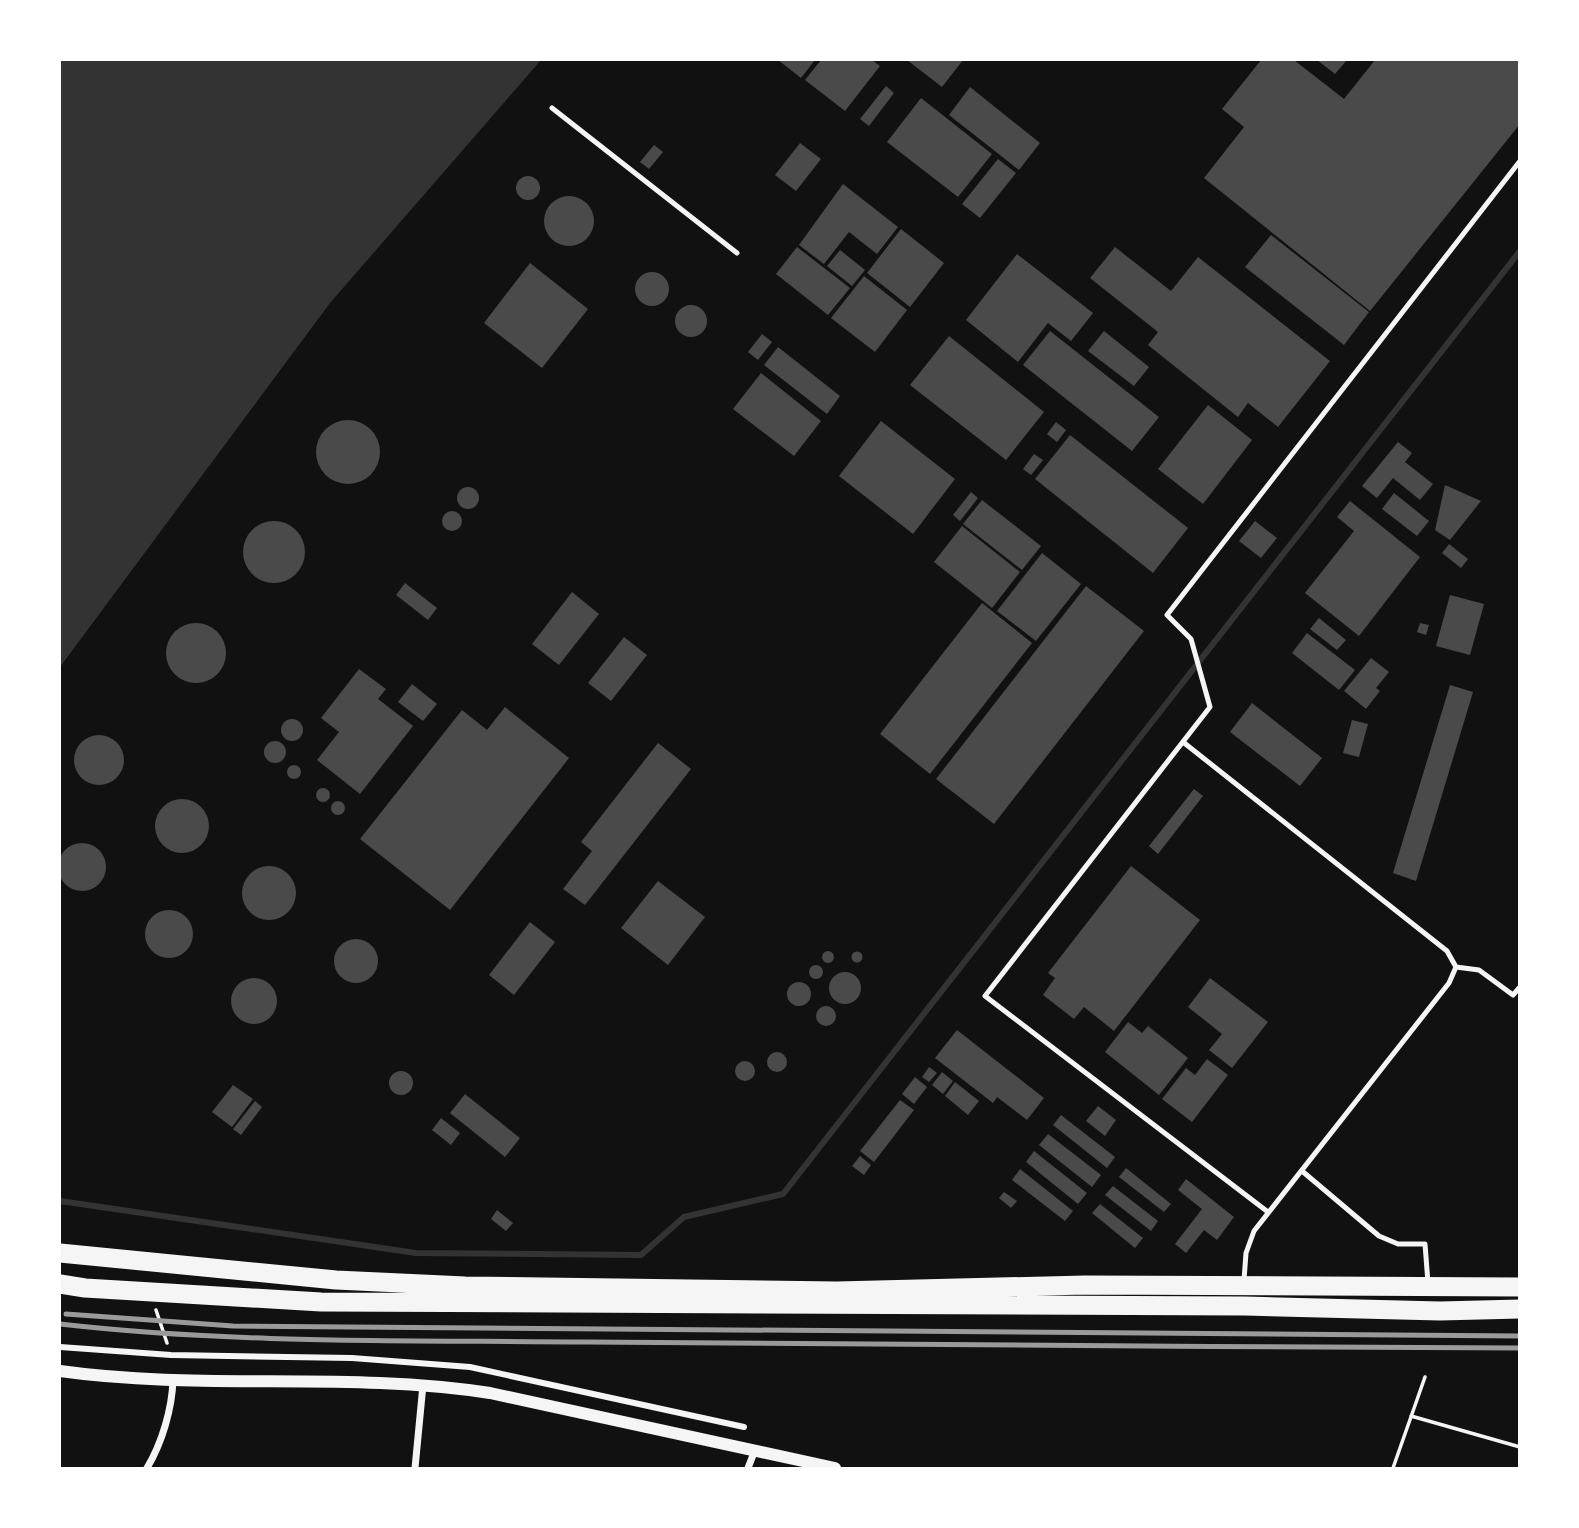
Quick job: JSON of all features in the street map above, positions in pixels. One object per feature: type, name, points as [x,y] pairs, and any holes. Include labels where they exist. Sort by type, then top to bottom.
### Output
[{"type":"highway","points":[[60,1253],[323,1279],[465,1286],[837,1291],[1085,1285],[1520,1287]]},
{"type":"highway","points":[[60,1284],[85,1288],[321,1302],[1245,1306],[1440,1311],[1520,1309]]},
{"type":"street","points":[[60,1347],[171,1354],[352,1358],[470,1367],[744,1427]]},
{"type":"street","points":[[60,1371],[173,1380],[423,1385],[490,1393],[835,1468]]},
{"type":"street","points":[[148,1468],[155,1455],[172,1399],[173,1380]]},
{"type":"street","points":[[415,1468],[423,1385]]},
{"type":"street","points":[[748,1468],[755,1450]]},
{"type":"lane","points":[[552,108],[737,253]]},
{"type":"lane","points":[[1268,1212],[985,996],[1210,707],[1191,639],[1167,615],[1520,161]]},
{"type":"lane","points":[[1183,742],[1447,951],[1456,967]]},
{"type":"lane","points":[[1456,967],[1479,970],[1513,995],[1520,987]]},
{"type":"lane","points":[[1245,1306],[1244,1285],[1249,1241],[1268,1212],[1449,983],[1456,967]]},
{"type":"lane","points":[[1302,1171],[1379,1236],[1398,1244],[1425,1244],[1429,1286]]},
{"type":"path","points":[[1393,1468],[1425,1377]]},
{"type":"path","points":[[1412,1416],[1520,1447]]},
{"type":"shaded area","points":[[60,60],[541,60],[330,303],[60,667]]},
{"type":"building","points":[[778,60],[815,60],[801,78]]},
{"type":"building","points":[[821,60],[872,60],[880,66],[845,111],[805,80]]},
{"type":"building","points":[[907,60],[963,60],[942,87]]},
{"type":"building","points":[[1261,60],[1294,60],[1344,99],[1375,60],[1520,60],[1520,124],[1370,311],[1204,178],[1244,127],[1222,109]]},
{"type":"building","points":[[1317,60],[1347,60],[1335,74]]},
{"type":"building","points":[[886,86],[894,93],[869,126],[860,119]]},
{"type":"building","points":[[970,87],[1040,143],[1019,170],[949,115]]},
{"type":"building","points":[[921,98],[992,154],[958,197],[887,142]]},
{"type":"building","points":[[800,143],[821,159],[796,191],[775,175]]},
{"type":"building","points":[[654,145],[663,152],[649,169],[640,162]]},
{"type":"building","points":[[998,159],[1016,173],[980,218],[962,204]]},
{"type":"building","points":[[528,176],[539,183],[540,188],[533,199],[528,200],[517,193],[516,188],[523,177]]},
{"type":"building","points":[[843,184],[898,227],[877,254],[849,232],[824,264],[799,245]]},
{"type":"building","points":[[569,196],[587,203],[594,221],[587,239],[569,246],[551,239],[544,221],[551,203]]},
{"type":"building","points":[[901,229],[944,263],[910,307],[867,273]]},
{"type":"building","points":[[1271,235],[1369,312],[1344,345],[1245,267]]},
{"type":"building","points":[[797,247],[850,288],[828,315],[776,274]]},
{"type":"building","points":[[1115,247],[1171,291],[1198,257],[1330,361],[1278,427],[1248,403],[1238,417],[1148,345],[1158,332],[1090,278]]},
{"type":"building","points":[[840,250],[865,270],[852,286],[827,266]]},
{"type":"building","points":[[1017,254],[1093,313],[1071,341],[1048,323],[1018,362],[966,320]]},
{"type":"building","points":[[530,263],[588,309],[542,368],[484,323]]},
{"type":"building","points":[[652,272],[664,277],[669,289],[664,301],[652,306],[640,301],[635,289],[640,277]]},
{"type":"building","points":[[864,276],[907,310],[875,352],[831,318]]},
{"type":"building","points":[[691,305],[702,310],[707,321],[702,332],[691,337],[680,332],[675,321],[680,310]]},
{"type":"building","points":[[1050,331],[1159,417],[1132,451],[1023,365]]},
{"type":"building","points":[[1104,331],[1149,367],[1134,386],[1088,351]]},
{"type":"building","points":[[762,334],[772,342],[758,360],[748,352]]},
{"type":"building","points":[[949,336],[1044,412],[1006,460],[910,385]]},
{"type":"building","points":[[778,347],[840,396],[827,414],[764,365]]},
{"type":"building","points":[[761,373],[821,421],[794,456],[733,409]]},
{"type":"building","points":[[1208,405],[1252,440],[1203,504],[1158,469]]},
{"type":"building","points":[[348,420],[366,426],[374,434],[380,452],[374,470],[366,478],[348,484],[330,478],[322,470],[316,452],[322,434],[330,426]]},
{"type":"building","points":[[881,421],[955,479],[913,534],[839,476]]},
{"type":"building","points":[[1056,422],[1066,430],[1057,442],[1047,434]]},
{"type":"building","points":[[1070,435],[1188,528],[1153,573],[1035,479]]},
{"type":"building","points":[[1398,442],[1412,453],[1405,462],[1433,484],[1420,500],[1393,478],[1377,498],[1362,486]]},
{"type":"building","points":[[1034,454],[1043,460],[1031,475],[1023,469]]},
{"type":"building","points":[[1445,485],[1481,501],[1450,540],[1435,530]]},
{"type":"building","points":[[468,487],[476,490],[479,498],[476,506],[468,509],[460,506],[457,498],[460,490]]},
{"type":"building","points":[[971,492],[978,498],[960,521],[953,515]]},
{"type":"building","points":[[1394,493],[1429,521],[1417,536],[1382,509]]},
{"type":"building","points":[[982,500],[1041,546],[1022,570],[963,524]]},
{"type":"building","points":[[1350,501],[1420,557],[1359,636],[1305,593],[1354,531],[1337,517]]},
{"type":"building","points":[[452,511],[459,514],[462,521],[459,528],[452,531],[445,528],[442,521],[445,514]]},
{"type":"building","points":[[274,521],[296,530],[305,552],[296,574],[274,583],[252,574],[243,552],[252,530]]},
{"type":"building","points":[[1255,521],[1277,538],[1261,558],[1239,541]]},
{"type":"building","points":[[962,526],[1020,572],[992,608],[934,562]]},
{"type":"building","points":[[1449,544],[1468,559],[1461,568],[1442,553]]},
{"type":"building","points":[[1042,553],[1081,584],[1036,641],[997,611]]},
{"type":"building","points":[[405,583],[437,608],[428,620],[396,595]]},
{"type":"building","points":[[1086,586],[1144,631],[994,824],[936,779]]},
{"type":"building","points":[[572,592],[599,614],[559,665],[532,644]]},
{"type":"building","points":[[1450,595],[1484,604],[1470,655],[1436,646]]},
{"type":"building","points":[[982,603],[1032,643],[930,774],[880,734]]},
{"type":"building","points":[[1319,618],[1346,640],[1337,650],[1310,629]]},
{"type":"building","points":[[190,623],[202,623],[221,636],[226,653],[224,665],[213,678],[202,683],[190,683],[171,670],[166,659],[166,647],[179,628]]},
{"type":"building","points":[[1420,623],[1429,625],[1426,635],[1417,632]]},
{"type":"building","points":[[1307,633],[1355,670],[1339,690],[1292,653]]},
{"type":"building","points":[[624,637],[647,655],[611,701],[588,683]]},
{"type":"building","points":[[1371,658],[1389,672],[1376,688],[1380,691],[1366,709],[1344,691]]},
{"type":"building","points":[[359,669],[386,689],[378,699],[413,726],[360,794],[317,760],[339,732],[321,718]]},
{"type":"building","points":[[412,684],[437,704],[423,721],[398,702]]},
{"type":"building","points":[[1450,685],[1473,692],[1416,881],[1393,873]]},
{"type":"building","points":[[1252,703],[1322,758],[1300,786],[1230,732]]},
{"type":"building","points":[[505,707],[569,758],[450,910],[360,839],[462,710],[487,730]]},
{"type":"building","points":[[292,719],[300,722],[303,730],[300,738],[292,741],[284,738],[281,730],[284,722]]},
{"type":"building","points":[[1352,720],[1368,724],[1359,757],[1343,753]]},
{"type":"building","points":[[99,735],[116,743],[124,760],[116,777],[99,785],[82,777],[74,760],[82,743]]},
{"type":"building","points":[[275,741],[283,744],[286,752],[283,760],[275,763],[267,760],[264,752],[267,744]]},
{"type":"building","points":[[658,743],[691,769],[585,905],[563,889],[592,851],[581,842]]},
{"type":"building","points":[[294,765],[299,767],[299,777],[294,779],[289,777],[287,772],[289,767]]},
{"type":"building","points":[[323,788],[328,790],[328,800],[323,802],[318,800],[316,795],[318,790]]},
{"type":"building","points":[[1194,789],[1203,796],[1158,854],[1149,846]]},
{"type":"building","points":[[182,799],[201,807],[209,826],[201,845],[182,853],[163,845],[155,826],[163,807]]},
{"type":"building","points":[[338,801],[343,803],[343,813],[338,815],[333,813],[331,808],[333,803]]},
{"type":"building","points":[[82,843],[99,850],[106,867],[99,884],[82,891],[65,884],[58,867],[65,850]]},
{"type":"building","points":[[269,866],[288,874],[296,893],[288,912],[269,920],[250,912],[242,893],[250,874]]},
{"type":"building","points":[[1131,866],[1200,920],[1114,1031],[1084,1007],[1074,1019],[1043,995],[1055,978],[1048,973]]},
{"type":"building","points":[[658,881],[705,917],[668,965],[621,928]]},
{"type":"building","points":[[169,910],[186,917],[193,934],[186,951],[169,958],[152,951],[145,934],[152,917]]},
{"type":"building","points":[[530,922],[555,942],[514,995],[489,975]]},
{"type":"building","points":[[356,939],[365,940],[372,945],[377,952],[377,970],[372,977],[365,982],[356,983],[347,982],[340,977],[335,970],[334,961],[335,952],[340,945],[347,940]]},
{"type":"building","points":[[828,951],[834,957],[828,963],[822,957]]},
{"type":"building","points":[[857,951],[863,957],[857,963],[851,957]]},
{"type":"building","points":[[816,965],[821,967],[821,977],[816,979],[811,977],[809,972],[811,967]]},
{"type":"building","points":[[845,972],[856,977],[861,988],[856,999],[845,1004],[834,999],[829,988],[834,977]]},
{"type":"building","points":[[254,978],[270,985],[277,1001],[270,1017],[254,1024],[238,1017],[231,1001],[238,985]]},
{"type":"building","points":[[1210,978],[1268,1022],[1232,1068],[1209,1050],[1222,1034],[1188,1007]]},
{"type":"building","points":[[799,982],[807,986],[811,994],[807,1002],[799,1006],[791,1002],[787,994],[791,986]]},
{"type":"building","points":[[822,1006],[830,1006],[836,1016],[830,1026],[822,1026],[816,1020],[816,1012]]},
{"type":"building","points":[[1128,1022],[1142,1033],[1148,1026],[1188,1058],[1159,1095],[1105,1052]]},
{"type":"building","points":[[957,1030],[1044,1098],[1027,1120],[997,1097],[993,1103],[935,1058]]},
{"type":"building","points":[[777,1052],[784,1055],[787,1062],[784,1069],[777,1072],[770,1069],[767,1062],[770,1055]]},
{"type":"building","points":[[1207,1059],[1228,1075],[1192,1122],[1162,1099],[1186,1068],[1195,1075]]},
{"type":"building","points":[[745,1061],[752,1064],[755,1071],[752,1078],[745,1081],[738,1078],[735,1071],[738,1064]]},
{"type":"building","points":[[929,1067],[937,1073],[929,1082],[922,1077]]},
{"type":"building","points":[[401,1071],[409,1075],[413,1083],[409,1091],[401,1095],[393,1091],[389,1083],[393,1075]]},
{"type":"building","points":[[942,1072],[953,1081],[943,1094],[932,1085]]},
{"type":"building","points":[[915,1077],[927,1087],[914,1104],[902,1094]]},
{"type":"building","points":[[955,1082],[979,1101],[968,1115],[945,1096]]},
{"type":"building","points":[[233,1085],[253,1099],[232,1127],[212,1112]]},
{"type":"building","points":[[465,1094],[520,1138],[505,1157],[450,1113]]},
{"type":"building","points":[[900,1100],[914,1110],[874,1162],[860,1151]]},
{"type":"building","points":[[255,1101],[262,1107],[241,1135],[233,1129]]},
{"type":"building","points":[[1098,1106],[1116,1120],[1105,1136],[1086,1121]]},
{"type":"building","points":[[1061,1115],[1115,1157],[1107,1168],[1053,1125]]},
{"type":"building","points":[[441,1118],[460,1133],[451,1145],[432,1130]]},
{"type":"building","points":[[1048,1134],[1101,1175],[1092,1187],[1039,1145]]},
{"type":"building","points":[[1034,1151],[1087,1193],[1078,1204],[1026,1162]]},
{"type":"building","points":[[860,1156],[871,1165],[864,1175],[852,1166]]},
{"type":"building","points":[[1126,1168],[1171,1204],[1164,1212],[1119,1177]]},
{"type":"building","points":[[1020,1169],[1073,1211],[1065,1221],[1012,1180]]},
{"type":"building","points":[[1186,1179],[1234,1217],[1217,1240],[1204,1230],[1186,1253],[1175,1244],[1202,1209],[1178,1190]]},
{"type":"building","points":[[1113,1186],[1158,1221],[1151,1231],[1105,1195]]},
{"type":"building","points":[[1004,1192],[1017,1201],[1011,1208],[999,1198]]},
{"type":"building","points":[[1100,1204],[1143,1238],[1135,1248],[1092,1213]]},
{"type":"building","points":[[497,1210],[513,1223],[506,1231],[491,1219]]},
{"type":"waterway","points":[[60,1201],[416,1253],[641,1255],[684,1217],[783,1194],[1520,251]]},
{"type":"railway","points":[[66,1314],[233,1326],[1520,1336]]},
{"type":"railway","points":[[60,1324],[191,1335],[323,1340],[1520,1348]]}]
